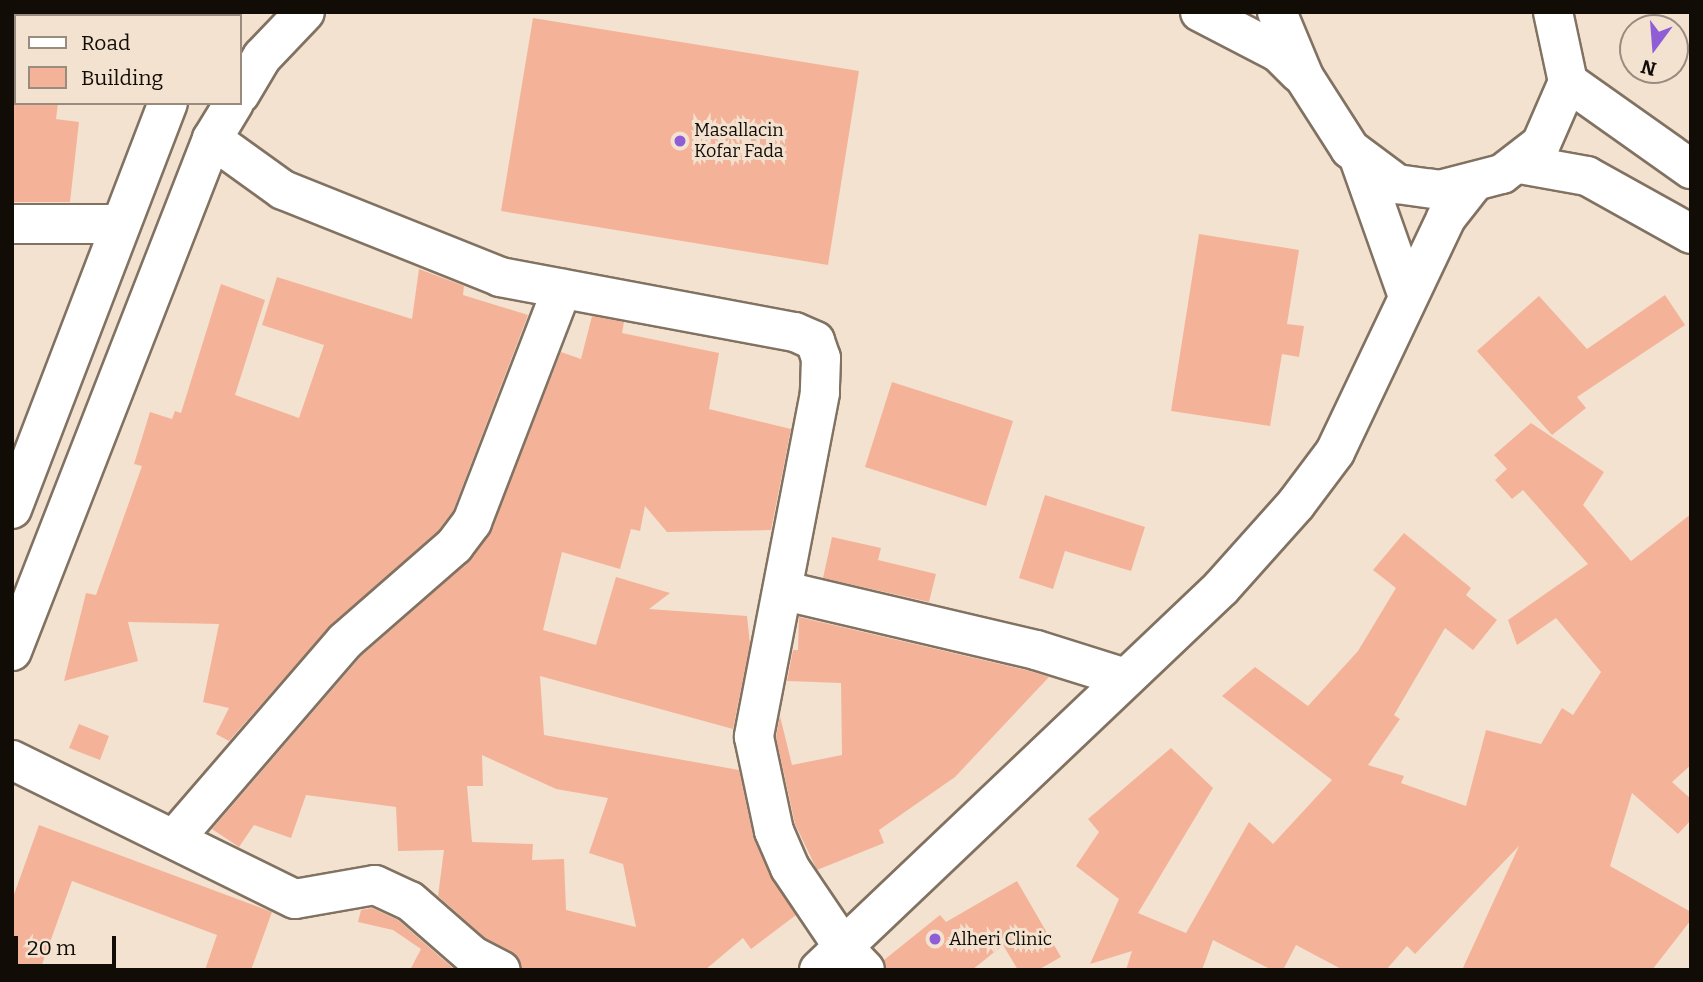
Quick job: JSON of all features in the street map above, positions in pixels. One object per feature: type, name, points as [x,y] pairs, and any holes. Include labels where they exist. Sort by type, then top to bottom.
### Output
[{"type":"street","points":[[242,91],[262,57],[305,12]]},
{"type":"street","points":[[1200,12],[1279,53],[1304,77]]},
{"type":"street","points":[[1277,12],[1304,77],[1359,158],[1408,296]]},
{"type":"street","points":[[1359,158],[1396,184],[1416,189],[1472,185],[1520,164],[1555,122],[1568,82],[1553,12]]},
{"type":"street","points":[[1568,82],[1691,169]]},
{"type":"street","points":[[12,509],[119,224],[167,105]]},
{"type":"street","points":[[12,651],[212,139],[233,105]]},
{"type":"street","points":[[212,139],[283,190],[500,277],[795,332],[815,341],[821,358],[820,393],[785,591],[762,676],[754,737],[774,831],[790,868],[843,963],[1122,677],[1222,588],[1296,504],[1335,453],[1446,218],[1472,185]]},
{"type":"street","points":[[1520,164],[1587,176],[1691,234]]},
{"type":"street","points":[[12,224],[119,224]]},
{"type":"street","points":[[175,838],[345,641],[454,546],[472,522],[562,289]]},
{"type":"street","points":[[785,591],[1036,650],[1122,677]]},
{"type":"street","points":[[12,760],[295,899],[375,885],[410,901],[473,956],[501,970]]},
{"type":"building","name":"Masallacin Kofar Fada","points":[[533,18],[859,71],[828,265],[501,211]]},
{"type":"building","points":[[12,103],[58,105],[56,119],[79,122],[70,202],[12,202]]},
{"type":"building","points":[[1199,234],[1299,250],[1287,324],[1304,326],[1299,357],[1282,354],[1270,426],[1171,411]]},
{"type":"building","points":[[419,269],[464,286],[463,295],[528,315],[453,511],[438,531],[329,627],[229,741],[216,734],[229,708],[203,702],[219,624],[128,622],[138,661],[64,681],[86,593],[96,595],[142,466],[134,464],[150,412],[172,419],[175,411],[181,413],[221,284],[265,300],[235,395],[299,418],[324,345],[262,325],[277,277],[412,319]]},
{"type":"building","points":[[1665,295],[1685,325],[1577,397],[1586,408],[1552,435],[1477,351],[1539,296],[1587,349]]},
{"type":"building","points":[[592,316],[624,322],[622,333],[719,353],[709,409],[791,429],[771,530],[667,532],[645,506],[640,531],[631,529],[620,569],[562,552],[543,630],[596,645],[616,577],[670,593],[649,609],[747,616],[750,644],[733,729],[540,676],[544,735],[739,770],[754,840],[796,915],[751,949],[743,938],[705,970],[523,970],[511,951],[485,938],[438,896],[444,850],[398,851],[396,807],[306,795],[291,838],[254,825],[239,847],[212,829],[361,656],[468,562],[489,535],[561,352],[581,359]],"holes":[[[482,755],[556,789],[608,798],[589,853],[623,864],[636,927],[566,910],[564,859],[532,860],[533,844],[472,842],[467,786],[483,786]]]},
{"type":"building","points":[[892,382],[1013,421],[986,506],[865,467]]},
{"type":"building","points":[[1531,423],[1604,472],[1583,505],[1631,561],[1691,514],[1691,765],[1672,782],[1691,799],[1691,820],[1678,834],[1632,793],[1610,866],[1691,912],[1691,920],[1652,970],[1462,970],[1519,846],[1415,954],[1407,946],[1386,970],[1343,970],[1296,945],[1283,970],[1272,970],[1213,940],[1202,970],[1126,970],[1132,951],[1090,964],[1119,899],[1076,866],[1099,832],[1088,819],[1171,748],[1213,788],[1138,913],[1186,933],[1249,822],[1273,844],[1332,780],[1222,696],[1255,667],[1308,706],[1358,651],[1396,588],[1373,570],[1404,533],[1471,588],[1466,595],[1497,620],[1473,650],[1445,628],[1394,715],[1400,719],[1368,765],[1404,776],[1401,783],[1466,806],[1486,730],[1541,744],[1562,708],[1573,715],[1601,672],[1556,618],[1517,645],[1508,620],[1588,564],[1523,490],[1512,499],[1495,480],[1507,469],[1494,455]]},
{"type":"building","points":[[1045,495],[1145,527],[1131,571],[1065,551],[1053,589],[1019,578]]},
{"type":"building","points":[[832,537],[881,548],[878,560],[936,574],[929,602],[823,578]]},
{"type":"building","points":[[799,617],[1049,677],[955,777],[879,830],[884,843],[817,870],[795,824],[776,737],[780,716],[792,765],[842,755],[841,683],[787,681],[793,650],[798,650]]},
{"type":"building","points":[[79,724],[109,736],[100,760],[69,748]]},
{"type":"building","points":[[39,825],[272,912],[251,970],[205,970],[217,935],[72,881],[40,970],[12,970],[12,900]]},
{"type":"building","points":[[1017,881],[1061,957],[1038,970],[1018,970],[1003,945],[972,970],[886,970],[884,960],[940,915],[946,922]]},
{"type":"building","points":[[372,908],[398,920],[455,970],[410,970],[421,949],[393,930],[358,922],[361,910]]},
{"type":"place","name":"Masallacin Kofar Fada","points":[[680,141]]},
{"type":"place","name":"Alheri Clinic","points":[[935,939]]}]
